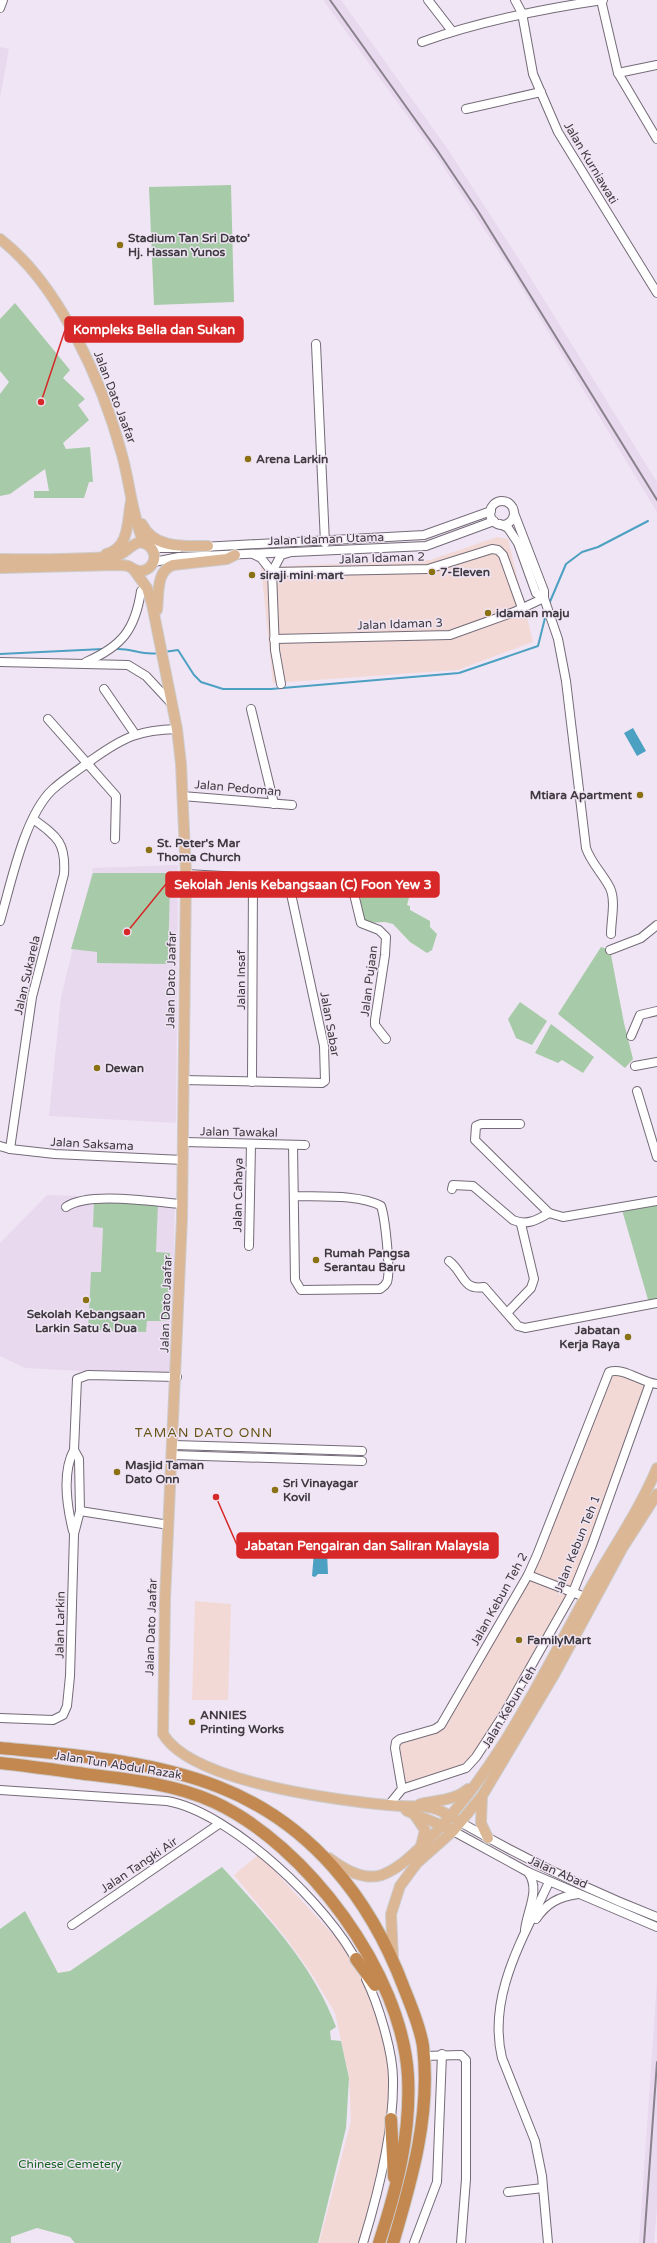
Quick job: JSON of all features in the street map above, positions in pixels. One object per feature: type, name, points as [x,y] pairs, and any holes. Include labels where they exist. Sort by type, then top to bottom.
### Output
[{"type":"highway","name":"Jalan Tun Abdul Razak","points":[[0,1748],[134,1765],[171,1772],[195,1779],[251,1801],[278,1818],[321,1852],[353,1890],[393,1958],[415,2016],[423,2046],[422,2121],[415,2171],[393,2243]]},
{"type":"highway","name":"Jalan Tun Abdul Razak","points":[[0,1763],[124,1779],[170,1787],[214,1802],[241,1817],[308,1873],[348,1921],[386,1992],[401,2031],[408,2075],[408,2110],[405,2148],[393,2200],[379,2243]]},
{"type":"highway","points":[[356,1959],[367,1972],[401,2031]]},
{"type":"highway","points":[[391,2119],[394,2167],[393,2200]]},
{"type":"main road","name":"Jalan Dato Jaafar","points":[[0,241],[18,256],[47,290],[86,356],[118,437],[132,501],[148,545]]},
{"type":"main road","name":"Jalan Dato Jaafar","points":[[130,548],[132,501]]},
{"type":"main road","points":[[132,501],[146,532],[151,537],[172,546],[208,546]]},
{"type":"main road","points":[[78,563],[113,552],[119,547],[124,539],[132,501]]},
{"type":"main road","points":[[0,559],[78,563],[131,568],[141,571],[148,569],[153,563],[155,557],[148,545],[130,548],[118,557],[78,563],[0,568]]},
{"type":"main road","points":[[130,548],[125,558],[131,568]]},
{"type":"main road","points":[[156,614],[161,577],[166,568],[173,565],[227,559],[235,555]]},
{"type":"main road","points":[[78,563],[116,569],[126,573],[134,579],[156,614]]},
{"type":"main road","name":"Jalan Dato Jaafar","points":[[153,563],[156,614],[177,729],[186,874],[183,1080],[184,1142],[177,1377],[168,1525],[162,1719],[163,1734],[177,1750],[193,1760],[230,1774],[304,1794],[389,1806],[437,1810],[456,1820]]},
{"type":"main road","name":"Jalan Dato Jaafar","points":[[131,568],[147,588],[156,614]]},
{"type":"main road","name":"Jalan Kebun Teh","points":[[321,1852],[354,1873],[364,1876],[376,1876],[403,1864],[443,1825],[456,1820],[482,1796],[554,1675],[590,1598],[648,1489],[657,1468]]},
{"type":"main road","name":"Jalan Kebun Teh","points":[[393,1958],[391,1914],[396,1894],[417,1863],[453,1831],[456,1820],[479,1780],[590,1598],[657,1494]]},
{"type":"main road","points":[[420,1848],[425,1830],[414,1809],[436,1800],[461,1796],[479,1780]]},
{"type":"main road","points":[[482,1796],[481,1823],[488,1838]]},
{"type":"main road","name":"Jalan Dato Jaafar","points":[[414,1809],[453,1831]]},
{"type":"street","points":[[0,8],[3,0]]},
{"type":"street","points":[[428,0],[452,31]]},
{"type":"street","name":"Jalan Kurniawati","points":[[515,0],[522,13],[533,74],[563,142],[657,293]]},
{"type":"street","points":[[422,42],[452,31],[522,13],[602,0],[618,73],[657,139]]},
{"type":"street","points":[[618,73],[657,65]]},
{"type":"street","points":[[466,109],[541,92]]},
{"type":"street","points":[[316,344],[325,550]]},
{"type":"street","name":"Jalan Idaman Utama","points":[[148,545],[208,546],[424,535],[491,511],[494,504],[502,501],[512,506],[544,591],[544,598],[549,609],[558,640],[567,686],[588,855],[610,888],[613,898],[611,934]]},
{"type":"street","points":[[491,511],[498,523]]},
{"type":"street","name":"Jalan Idaman Utama","points":[[153,563],[179,557],[426,546],[498,523],[508,523],[514,513]]},
{"type":"street","name":"Jalan Idaman Utama","points":[[498,523],[514,535],[536,593],[544,598]]},
{"type":"street","name":"Jalan Idaman 2","points":[[272,572],[428,569],[492,548],[498,550],[503,555],[522,608]]},
{"type":"street","points":[[282,684],[274,640],[272,572],[281,555],[291,552]]},
{"type":"street","points":[[253,554],[261,558],[272,572]]},
{"type":"street","points":[[85,663],[110,651],[120,642],[128,631],[138,611],[141,591]]},
{"type":"street","name":"Jalan Idaman 3","points":[[274,640],[450,635],[522,608],[544,598]]},
{"type":"street","points":[[0,662],[114,664],[134,668],[152,681],[173,705]]},
{"type":"street","points":[[104,689],[135,734]]},
{"type":"street","points":[[251,709],[274,804]]},
{"type":"street","points":[[48,719],[116,796],[114,839]]},
{"type":"street","points":[[0,922],[24,839],[39,808],[52,791],[88,763],[120,741],[135,734],[177,729]]},
{"type":"street","name":"Jalan Pedoman","points":[[182,796],[292,805]]},
{"type":"street","name":"Jalan Sukarela","points":[[10,1150],[32,997],[64,868],[65,855],[59,842],[51,832],[33,819]]},
{"type":"street","name":"Jalan Pujaan","points":[[186,874],[320,882],[354,894],[361,923],[379,930],[386,936],[385,955],[374,1020],[375,1025],[386,1039]]},
{"type":"street","name":"Jalan Insaf","points":[[252,1082],[253,878]]},
{"type":"street","name":"Jalan Sabar","points":[[183,1080],[322,1083],[325,1080],[324,1046],[288,880]]},
{"type":"street","points":[[610,950],[640,938],[657,925]]},
{"type":"street","points":[[631,1036],[640,1015],[657,1011]]},
{"type":"street","points":[[635,1066],[657,1062]]},
{"type":"street","points":[[637,1091],[657,1157]]},
{"type":"street","points":[[520,1124],[481,1124],[476,1126],[474,1140],[549,1213],[563,1217],[657,1201]]},
{"type":"street","name":"Jalan Tawakal","points":[[184,1142],[305,1145]]},
{"type":"street","name":"Jalan Cahaya","points":[[249,1246],[251,1144]]},
{"type":"street","name":"Jalan Tawakal","points":[[293,1145],[295,1280],[298,1286],[301,1290],[380,1289],[385,1286],[387,1281],[387,1264],[381,1206],[375,1202],[345,1198],[294,1196]]},
{"type":"street","name":"Jalan Saksama","points":[[0,1146],[10,1150],[55,1154],[183,1160]]},
{"type":"street","points":[[452,1189],[453,1185],[473,1186],[513,1220],[521,1224],[535,1222],[549,1213]]},
{"type":"street","points":[[66,1207],[71,1203],[90,1198],[182,1204]]},
{"type":"street","points":[[507,1313],[531,1288],[534,1279],[521,1224]]},
{"type":"street","points":[[449,1261],[457,1267],[466,1284],[475,1288],[484,1287],[518,1326],[525,1328],[657,1303]]},
{"type":"street","name":"Jalan Kebun Teh 2","points":[[402,1789],[395,1748],[396,1742],[400,1739],[438,1728],[528,1575],[608,1374],[611,1371],[627,1374],[654,1384]]},
{"type":"street","name":"Jalan Larkin","points":[[74,1534],[68,1507],[68,1485],[70,1458],[74,1450],[77,1379],[88,1375],[177,1377]]},
{"type":"street","name":"Jalan Kebun Teh 1","points":[[402,1789],[466,1768],[476,1757],[504,1714],[573,1592],[654,1384]]},
{"type":"street","name":"Jalan Larkin","points":[[0,1718],[53,1720],[63,1715],[67,1706],[70,1676],[74,1534],[80,1511],[78,1459],[74,1450]]},
{"type":"street","points":[[173,1450],[362,1451]]},
{"type":"street","points":[[173,1450],[362,1461]]},
{"type":"street","points":[[68,1485],[80,1511],[168,1525]]},
{"type":"street","points":[[528,1575],[590,1598]]},
{"type":"street","points":[[389,1806],[402,1789]]},
{"type":"street","points":[[0,1790],[167,1801],[188,1807],[219,1824],[255,1847],[288,1876],[336,1928],[356,1959],[372,1992],[391,2058],[393,2077],[391,2119],[373,2211],[363,2243]]},
{"type":"street","name":"Jalan Abad","points":[[456,1820],[488,1838],[580,1884],[654,1916]]},
{"type":"street","name":"Jalan Tangki Air","points":[[72,1925],[219,1824]]},
{"type":"street","name":"Jalan Abad","points":[[453,1831],[528,1872],[657,1927]]},
{"type":"street","points":[[524,1936],[526,1915],[535,1891],[533,1880],[528,1872]]},
{"type":"street","points":[[548,2243],[543,2188],[535,2141],[502,2058],[499,2045],[498,2014],[501,1997],[510,1968],[550,1882],[557,1880],[571,1885],[580,1884]]},
{"type":"street","points":[[524,1936],[544,1908],[552,1902],[566,1896],[578,1894]]},
{"type":"street","points":[[414,2243],[437,2182],[442,2054]]},
{"type":"street","points":[[423,2056],[442,2054],[461,2055],[466,2060],[466,2178],[461,2243]]},
{"type":"street","points":[[508,2192],[543,2188]]},
{"type":"shaded area","points":[[323,0],[341,0],[447,148],[522,264],[657,482],[657,512],[512,272],[437,157]]},
{"type":"shaded area","points":[[0,47],[9,49],[0,98]]},
{"type":"shaded area","points":[[497,537],[508,539],[533,642],[458,670],[273,683],[261,567],[430,560]]},
{"type":"shaded area","points":[[178,865],[176,1123],[49,1116],[61,997],[93,868]]},
{"type":"shaded area","name":"Sekolah Kebangsaan Larkin Satu & Dua","points":[[47,1195],[175,1199],[171,1372],[80,1371],[25,1368],[0,1356],[0,1243]]},
{"type":"shaded area","points":[[614,1374],[646,1385],[594,1533],[571,1588],[474,1756],[464,1766],[404,1785],[398,1748],[399,1742],[440,1730],[498,1632],[532,1573],[611,1375]]},
{"type":"shaded area","points":[[195,1601],[231,1604],[228,1700],[192,1700]]},
{"type":"shaded area","points":[[259,1854],[347,1950],[370,1996],[389,2061],[390,2110],[370,2212],[360,2243],[319,2243],[351,2121],[349,2076],[335,2013],[313,1976],[286,1938],[234,1875]]},
{"type":"shaded area","points":[[657,1981],[657,2208],[654,2243],[639,2243]]},
{"type":"green space","points":[[231,185],[234,302],[154,305],[149,187]]},
{"type":"green space","points":[[15,303],[70,370],[63,378],[85,399],[78,405],[89,420],[63,443],[66,449],[90,447],[93,482],[89,482],[84,498],[34,498],[34,491],[49,491],[45,469],[10,494],[0,496],[0,394],[9,382],[0,371],[0,319]]},
{"type":"green space","points":[[93,873],[167,873],[167,882],[170,883],[168,964],[97,963],[97,952],[71,949]]},
{"type":"green space","points":[[380,884],[395,886],[410,894],[407,905],[410,906],[410,910],[430,921],[430,927],[437,934],[432,950],[427,953],[410,942],[393,924],[385,922],[365,923],[361,910],[360,892]]},
{"type":"green space","points":[[601,947],[607,949],[611,955],[624,1023],[633,1059],[625,1068],[558,1014]]},
{"type":"green space","points":[[520,1002],[547,1021],[532,1045],[516,1038],[508,1019]]},
{"type":"green space","points":[[551,1024],[594,1057],[583,1073],[562,1060],[558,1063],[535,1053]]},
{"type":"green space","points":[[94,1200],[158,1203],[156,1252],[170,1253],[167,1321],[147,1321],[146,1332],[88,1330],[91,1272],[101,1272],[103,1228],[93,1227]]},
{"type":"green space","points":[[657,1203],[657,1301],[649,1303],[622,1210]]},
{"type":"green space","name":"Chinese Cemetery","points":[[222,1867],[287,1942],[315,1982],[336,2027],[330,2031],[331,2040],[341,2041],[349,2078],[346,2128],[318,2243],[75,2243],[70,2237],[37,2228],[11,2237],[11,2243],[0,2243],[0,1929],[25,1911],[58,1973],[70,1971]]},
{"type":"water","points":[[633,728],[646,751],[637,756],[624,733]]},
{"type":"water","points":[[314,1552],[327,1552],[328,1574],[318,1574],[315,1577],[312,1576]]},
{"type":"waterway","points":[[549,604],[566,564],[582,552],[598,547],[648,521]]},
{"type":"waterway","points":[[164,652],[178,650],[194,675],[201,682],[223,689],[271,689],[459,673],[538,646],[546,614]]},
{"type":"waterway","points":[[0,654],[103,649]]},
{"type":"waterway","points":[[116,649],[147,654],[158,653]]},
{"type":"railway","points":[[330,0],[437,150],[478,211],[657,500]]},
{"type":"railway","points":[[644,2243],[657,2062]]},
{"type":"place","name":"Stadium Tan Sri Dato’ Hj. Hassan Yunos","points":[[120,245]]},
{"type":"place","name":"Kompleks Belia dan Sukan","points":[[41,402]]},
{"type":"place","name":"Arena Larkin","points":[[248,459]]},
{"type":"place","name":"7-Eleven","points":[[432,572]]},
{"type":"place","name":"siraji mini mart","points":[[252,575]]},
{"type":"place","name":"idaman maju","points":[[488,613]]},
{"type":"place","name":"Mtiara Apartment","points":[[640,795]]},
{"type":"place","name":"St. Peter's Mar Thoma Church","points":[[149,850]]},
{"type":"place","name":"Sekolah Jenis Kebangsaan (C) Foon Yew 3","points":[[127,932]]},
{"type":"place","name":"Dewan","points":[[97,1068]]},
{"type":"place","name":"Rumah Pangsa Serantau Baru","points":[[316,1260]]},
{"type":"place","name":"Sekolah Kebangsaan Larkin Satu & Dua","points":[[86,1300]]},
{"type":"place","name":"Jabatan Kerja Raya","points":[[628,1337]]},
{"type":"place","name":"Masjid Taman Dato Onn","points":[[117,1472]]},
{"type":"place","name":"Sri Vinayagar Kovil","points":[[275,1490]]},
{"type":"place","name":"Jabatan Pengairan dan Saliran Malaysia","points":[[216,1497]]},
{"type":"place","name":"FamilyMart","points":[[519,1640]]},
{"type":"place","name":"ANNIES Printing Works","points":[[192,1722]]},
{"type":"district","name":"TAMAN DATO ONN","points":[[204,1432]]}]
